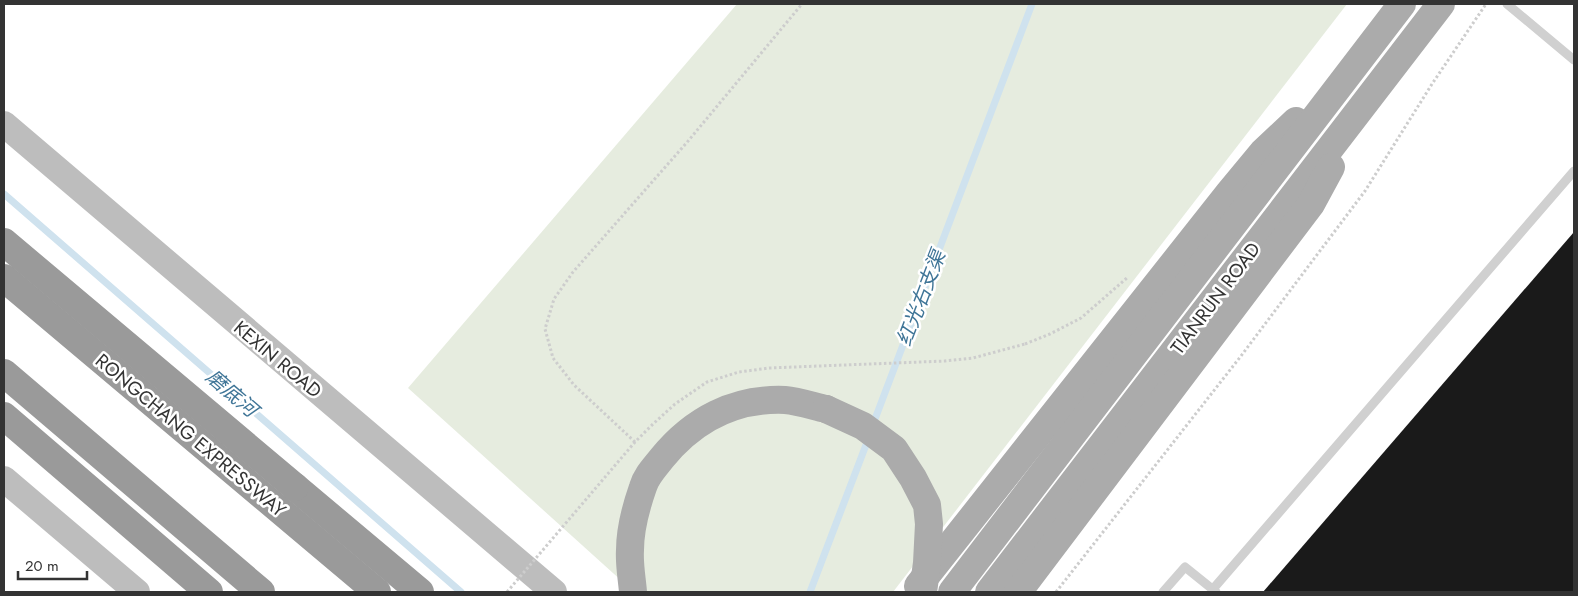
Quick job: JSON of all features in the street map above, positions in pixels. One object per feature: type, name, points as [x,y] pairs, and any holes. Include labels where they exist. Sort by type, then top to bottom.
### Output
[{"type":"highway","points":[[4,227],[222,414],[316,540]]},
{"type":"highway","points":[[4,242],[420,592]]},
{"type":"highway","name":"RONGCHANG EXPRESSWAY","points":[[4,278],[377,592]]},
{"type":"highway","points":[[4,373],[261,592]]},
{"type":"highway","points":[[4,416],[209,592]]},
{"type":"main road","name":"TIANRUN ROAD","points":[[952,592],[1402,4]]},
{"type":"main road","name":"TIANRUN ROAD","points":[[989,592],[1441,4]]},
{"type":"main road","points":[[914,592],[1263,152],[1358,61]]},
{"type":"main road","points":[[1018,592],[1311,204],[1370,95]]},
{"type":"main road","name":"KEXIN ROAD","points":[[4,124],[554,592]]},
{"type":"main road","points":[[633,592],[630,551],[634,520],[643,485],[654,468],[681,437],[710,417],[744,403],[785,400],[826,409],[863,426],[894,449],[913,478],[927,505],[930,524],[928,563],[922,592]]},
{"type":"main road","points":[[4,479],[136,592]]},
{"type":"lane","points":[[1507,4],[1574,60]]},
{"type":"lane","points":[[1163,592],[1184,567],[1215,591],[1574,171]]},
{"type":"path","points":[[635,442],[574,385],[553,358],[545,329],[554,299],[573,272],[688,140],[802,4]]},
{"type":"path","points":[[1056,592],[1241,356],[1365,191],[1432,84],[1486,4]]},
{"type":"path","points":[[507,592],[635,442],[675,404],[707,382],[739,372],[769,368],[945,361],[973,358],[1025,344],[1081,318],[1129,276]]},
{"type":"shaded area","points":[[737,4],[1347,4],[893,592],[634,592],[408,388]]},
{"type":"building","points":[[1574,232],[1574,592],[1263,592]]},
{"type":"waterway","name":"红光右支渠","points":[[872,427],[1032,4]]},
{"type":"waterway","name":"磨底河","points":[[4,194],[461,592]]},
{"type":"waterway","name":"红光右支渠","points":[[810,592],[869,437]]}]
